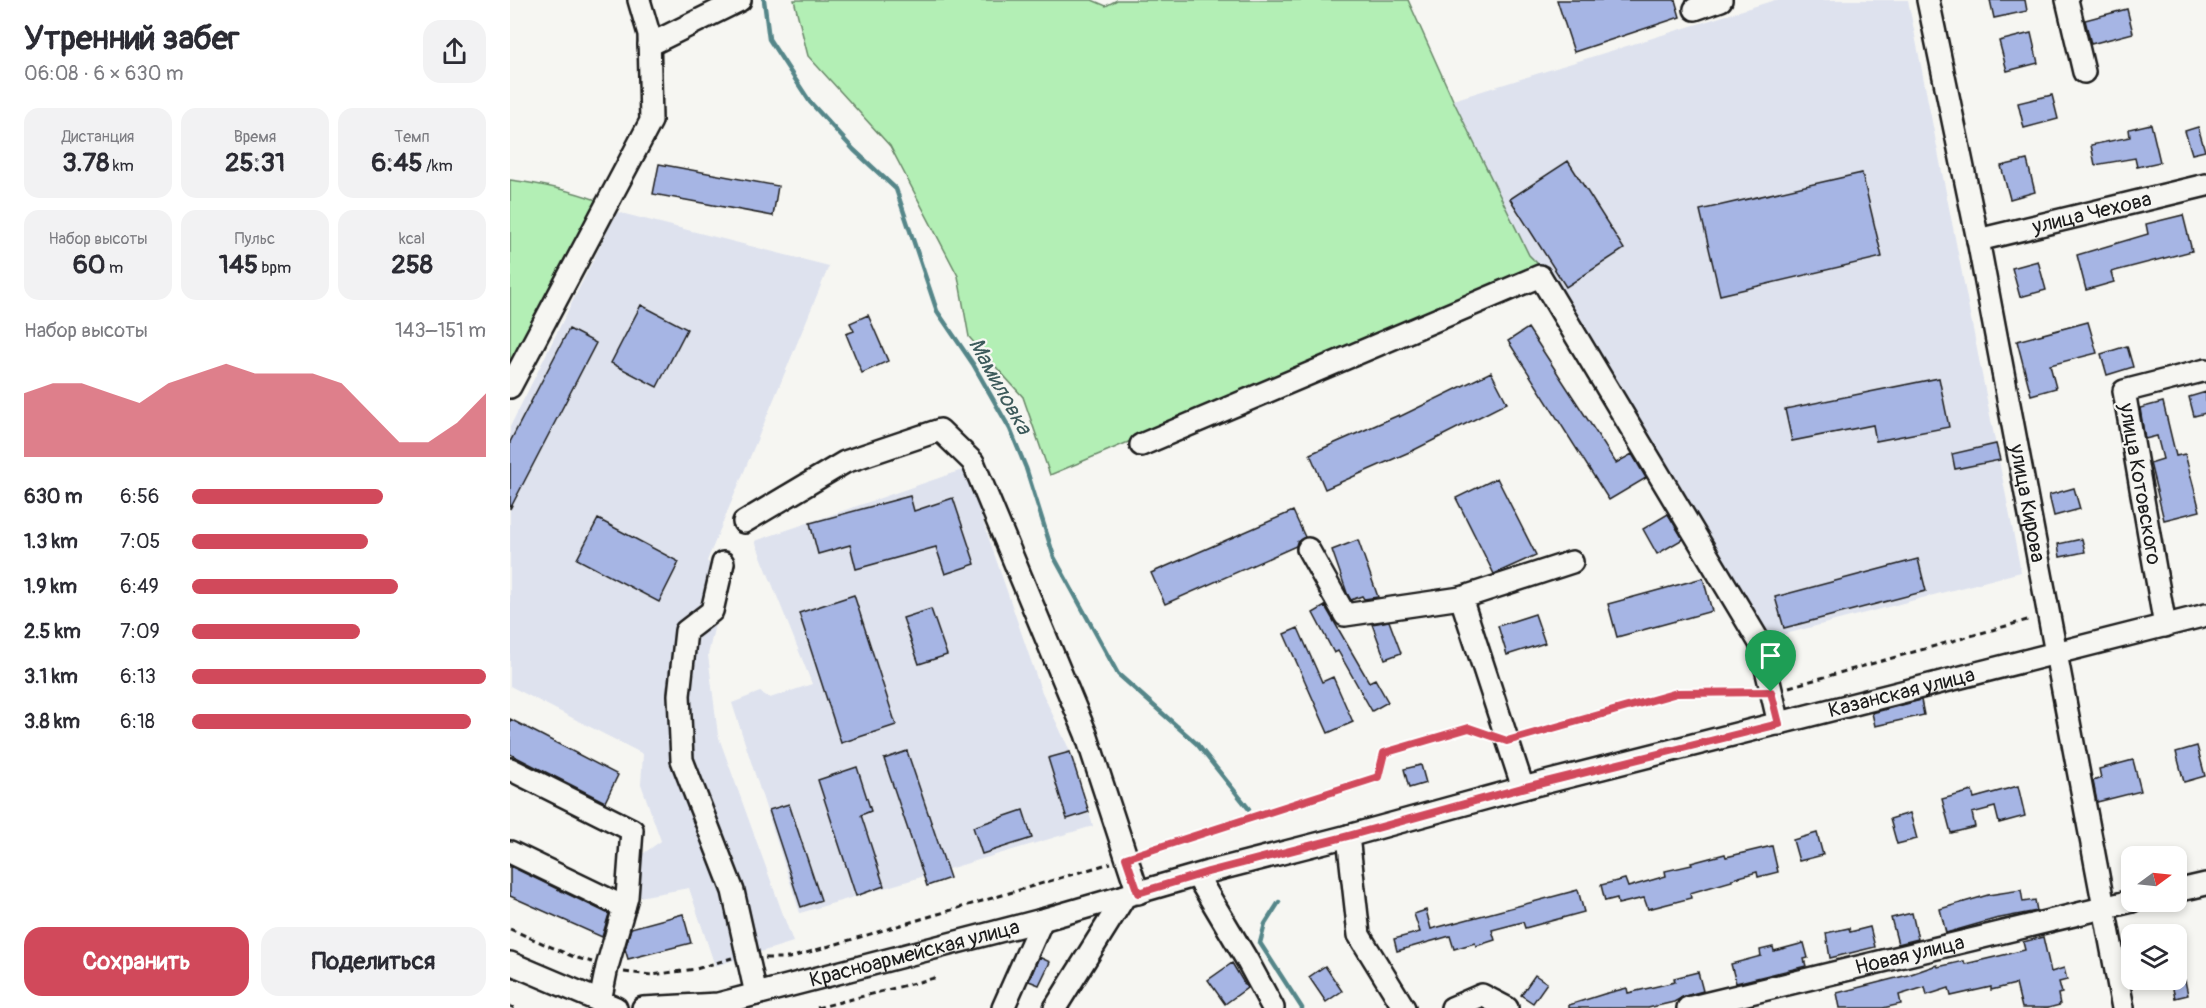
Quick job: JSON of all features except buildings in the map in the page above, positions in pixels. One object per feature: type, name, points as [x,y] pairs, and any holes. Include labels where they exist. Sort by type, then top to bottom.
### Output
[{"type":"street","points":[[510,387],[651,121],[649,34],[639,0]]},
{"type":"street","points":[[649,45],[740,0]]},
{"type":"street","points":[[1695,9],[1721,0]]},
{"type":"street","name":"улица Кирова","points":[[1928,0],[1978,240],[2123,1008]]},
{"type":"street","points":[[2067,0],[2084,72]]},
{"type":"street","name":"улица Чехова","points":[[1978,240],[2206,185]]},
{"type":"street","points":[[1141,445],[1540,276],[1760,643],[1779,724]]},
{"type":"street","name":"улица Котовского","points":[[2165,626],[2124,392],[2206,370]]},
{"type":"street","points":[[744,522],[845,462],[940,430],[973,462],[1086,734],[1126,858],[1132,895],[1055,1008]]},
{"type":"street","points":[[1308,549],[1346,615],[1461,598],[1572,562]]},
{"type":"street","points":[[723,563],[712,611],[686,631],[679,695],[682,760],[733,891],[756,994]]},
{"type":"street","points":[[1461,598],[1522,788]]},
{"type":"street","name":"Казанская улица","points":[[1042,920],[1522,788],[2206,615]]},
{"type":"street","points":[[510,769],[632,830],[627,897],[607,967],[608,1005],[510,963]]},
{"type":"street","points":[[1348,836],[1359,935],[1404,1008]]},
{"type":"street","points":[[510,852],[624,907]]},
{"type":"street","points":[[1197,876],[1273,1008]]},
{"type":"street","points":[[2187,888],[2206,884]]},
{"type":"street","name":"Новая улица","points":[[1688,1008],[2121,903]]},
{"type":"street","points":[[1003,1008],[1042,920]]},
{"type":"street","name":"Красноармейская улица","points":[[643,1008],[718,1004],[1042,920]]},
{"type":"street","points":[[1452,1008],[1482,995],[1506,1008]]},
{"type":"path","points":[[510,929],[574,957],[626,973],[652,975],[696,969],[730,958],[789,958],[1126,858],[1378,777],[1384,753],[1469,728],[1507,741],[1677,693],[1771,692],[2048,615]]},
{"type":"path","points":[[817,1008],[938,977]]},
{"type":"shaded area","points":[[1775,0],[1908,0],[2021,572],[1762,640],[1542,268],[1529,255],[1453,100]]},
{"type":"shaded area","points":[[617,212],[829,266],[707,561],[725,580],[708,655],[718,735],[793,942],[715,966],[689,888],[639,897],[637,858],[661,841],[641,784],[643,754],[510,686],[510,427]]},
{"type":"shaded area","points":[[965,469],[1041,690],[1070,751],[1093,826],[800,913],[732,703],[760,692],[770,698],[812,684],[755,541]]},
{"type":"green space","points":[[794,0],[1092,0],[1106,6],[1117,0],[1408,0],[1453,100],[1529,255],[1542,268],[1050,475],[1023,397],[969,337],[958,276],[890,146],[808,56]]},
{"type":"green space","points":[[510,180],[553,187],[596,200],[510,371]]},
{"type":"waterway","name":"Мамиловка","points":[[764,0],[769,39],[810,102],[854,150],[896,189],[937,311],[973,364],[1010,429],[1026,468],[1054,557],[1118,674],[1197,744],[1249,809]]},
{"type":"waterway","points":[[1279,902],[1265,924],[1260,943],[1302,1008]]},
{"type":"route","points":[[1771,692],[1779,724],[1522,788],[1138,893],[1126,858],[1182,842],[1378,777],[1384,753],[1469,728],[1507,741],[1677,693],[1771,692]]}]
